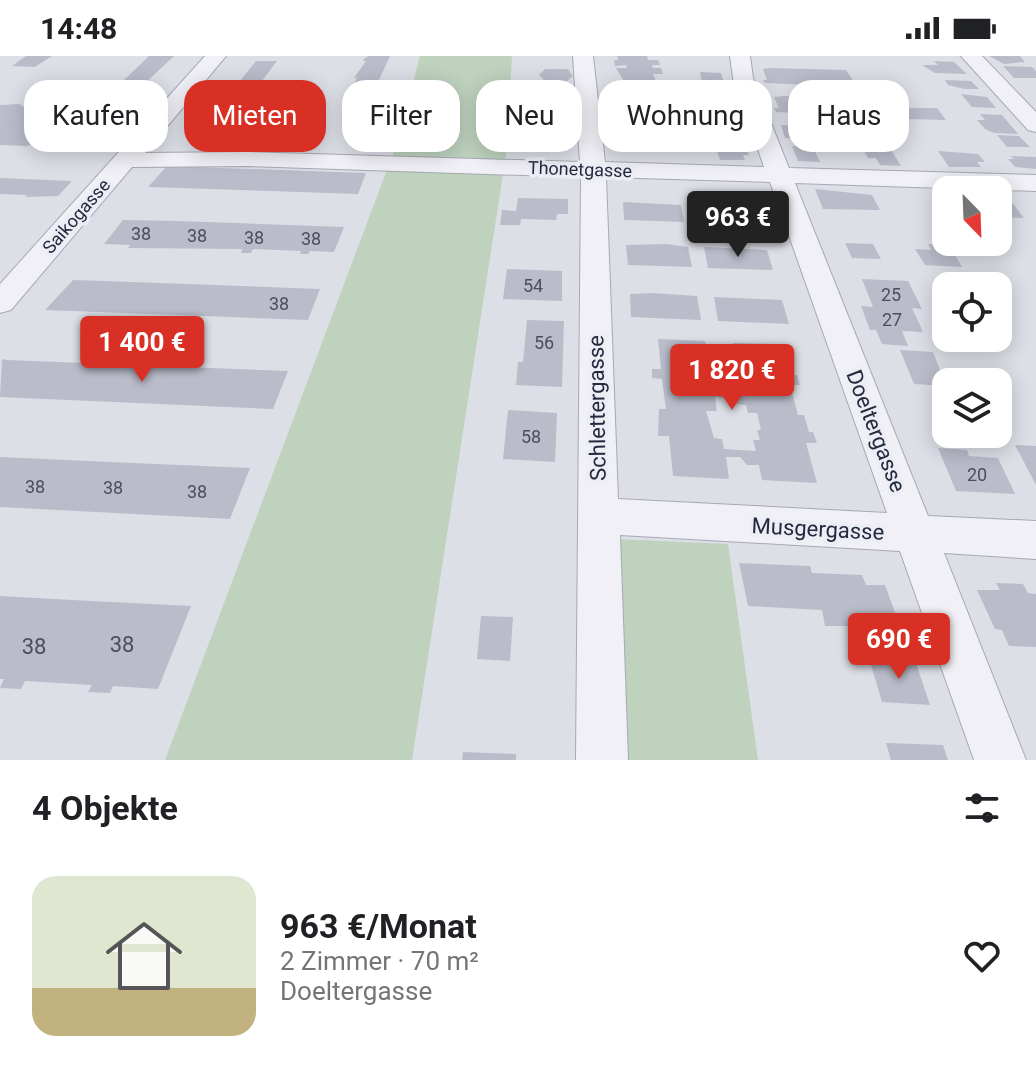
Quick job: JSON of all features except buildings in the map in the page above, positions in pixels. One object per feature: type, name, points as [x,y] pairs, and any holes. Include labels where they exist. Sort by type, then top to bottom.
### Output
[{"type":"street","name":"Saikogasse","points":[[0,303],[216,56]]},
{"type":"street","name":"Schlettergasse","points":[[583,56],[593,169],[602,760]]},
{"type":"street","name":"Doeltergasse","points":[[740,56],[743,78],[1000,760]]},
{"type":"street","points":[[971,56],[1036,125]]},
{"type":"street","name":"Thonetgasse","points":[[124,160],[200,158],[1036,183]]},
{"type":"street","name":"Musgergasse","points":[[599,516],[1036,540]]},
{"type":"green space","points":[[420,56],[512,56],[511,80],[476,80],[476,152],[506,152],[506,155],[412,760],[165,760],[394,152],[460,152],[460,80],[414,80]]},
{"type":"green space","points":[[616,539],[728,544],[758,760],[620,760]]}]
